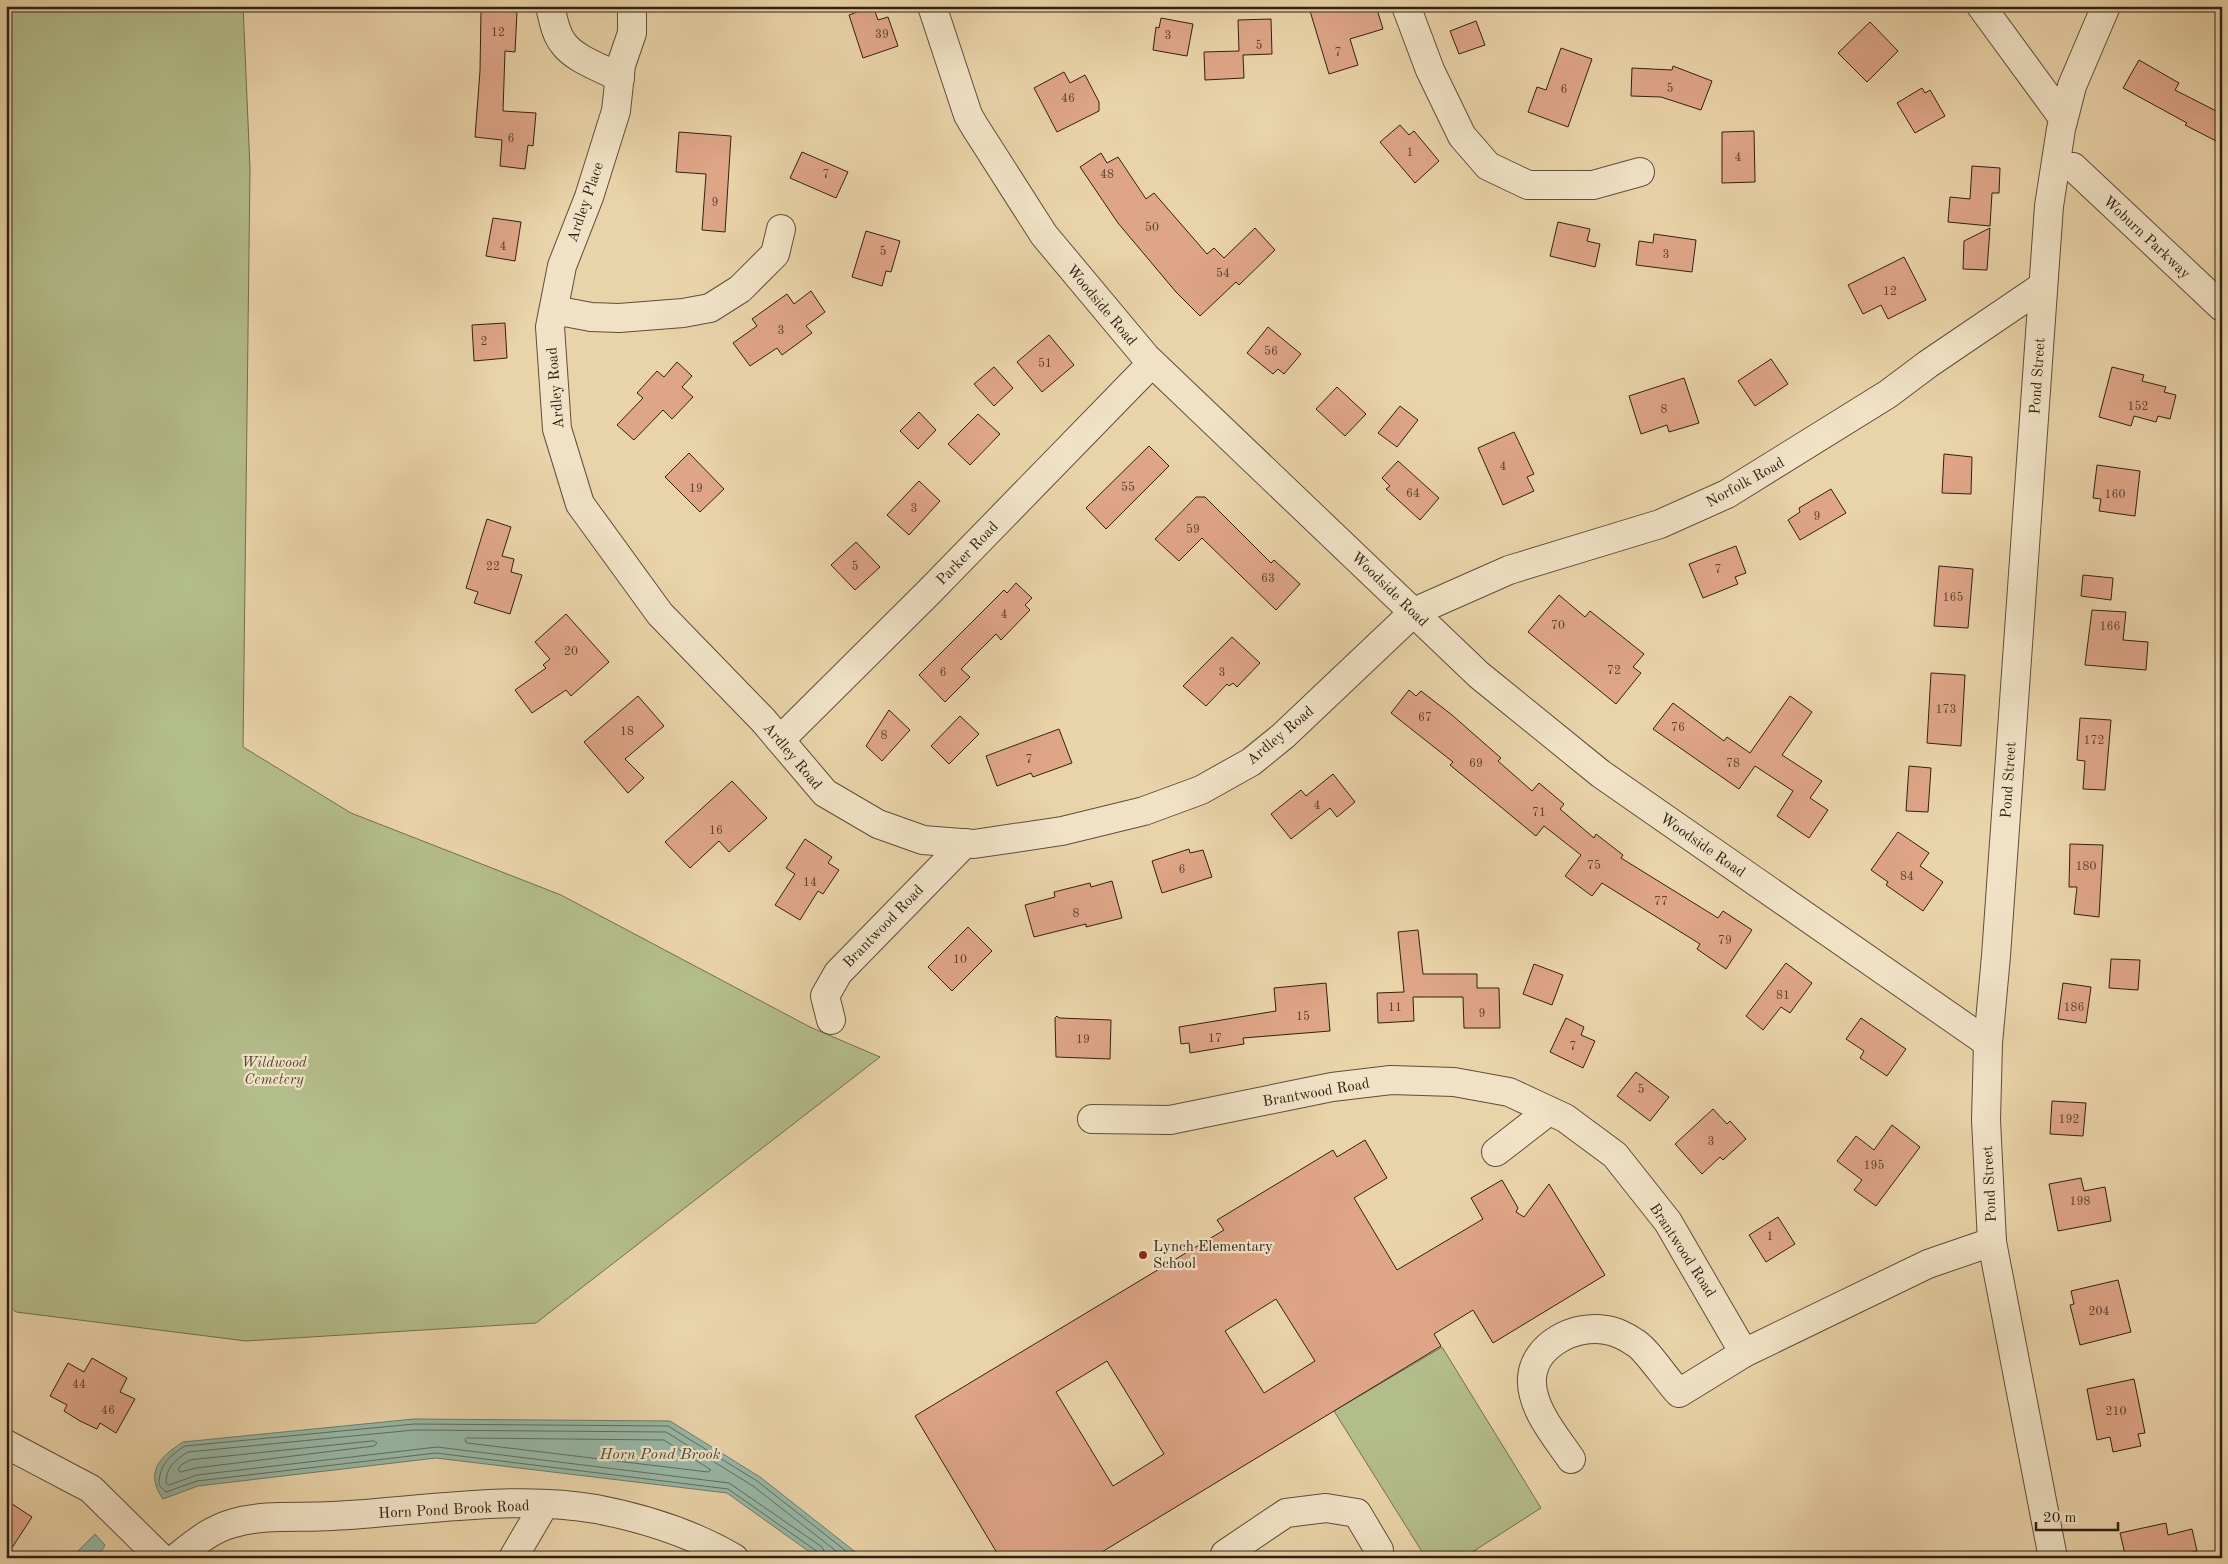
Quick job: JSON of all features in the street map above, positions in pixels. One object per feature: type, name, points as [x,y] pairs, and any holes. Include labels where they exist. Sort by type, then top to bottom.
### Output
[{"type":"street","points":[[550,6],[554,25],[563,44],[582,58],[620,78]]},
{"type":"street","name":"Ardley Place","points":[[552,318],[562,266],[589,197],[616,111],[621,66],[632,33],[632,6]]},
{"type":"street","name":"Woodside Road","points":[[932,6],[968,115],[975,127],[1044,235],[1152,363],[1479,675],[1601,774],[1988,1043]]},
{"type":"street","points":[[1406,6],[1430,70],[1462,136],[1488,166],[1528,185],[1593,184],[1640,172]]},
{"type":"street","points":[[1981,6],[2064,118]]},
{"type":"street","name":"Pond Street","points":[[2053,1558],[1992,1242],[1986,1120],[1988,1043],[1997,946],[2049,206],[2064,118],[2072,86],[2106,6]]},
{"type":"street","name":"Woburn Parkway","points":[[2073,167],[2222,307]]},
{"type":"street","points":[[552,318],[618,318],[684,313],[710,308],[740,289],[775,254],[781,229]]},
{"type":"street","name":"Norfolk Road","points":[[1414,612],[1509,570],[1660,524],[1727,494],[1798,453],[1888,394],[1928,364],[2043,286]]},
{"type":"street","name":"Ardley Road","points":[[552,318],[557,429],[580,504],[660,614],[780,740],[825,793],[878,824],[923,840],[974,844],[1062,831],[1144,811],[1201,790],[1251,762],[1283,736],[1414,612]]},
{"type":"street","name":"Parker Road","points":[[780,740],[929,592],[1152,363]]},
{"type":"street","name":"Brantwood Road","points":[[831,1020],[825,996],[838,973],[965,843]]},
{"type":"street","name":"Brantwood Road","points":[[1092,1120],[1170,1120],[1332,1087],[1390,1080],[1454,1082],[1509,1092],[1565,1118],[1615,1155],[1668,1222],[1744,1353]]},
{"type":"street","points":[[1496,1152],[1550,1111]]},
{"type":"street","points":[[1572,1459],[1546,1422],[1535,1399],[1532,1379],[1536,1360],[1544,1349],[1563,1337],[1582,1329],[1606,1330],[1636,1342],[1679,1393],[1744,1353],[1928,1264],[1992,1242]]},
{"type":"street","points":[[6,1444],[91,1489],[161,1558]]},
{"type":"street","name":"Horn Pond Brook Road","points":[[176,1558],[207,1533],[234,1523],[257,1518],[331,1516],[512,1504],[595,1509],[645,1522],[709,1543],[734,1558]]},
{"type":"street","points":[[513,1558],[544,1505]]},
{"type":"street","points":[[1226,1558],[1225,1554],[1286,1513],[1326,1508],[1357,1513],[1379,1550],[1376,1558]]},
{"type":"green space","name":"Wildwood Cemetery","points":[[6,6],[243,6],[250,168],[243,747],[351,813],[561,895],[810,1027],[880,1057],[536,1323],[246,1341],[16,1312],[6,1304]]},
{"type":"green space","points":[[1442,1347],[1541,1508],[1463,1558],[1426,1558],[1334,1411]]},
{"type":"water","name":"Horn Pond Brook","points":[[414,1419],[670,1421],[760,1477],[863,1558],[818,1558],[727,1493],[436,1458],[198,1486],[163,1499],[157,1489],[155,1473],[157,1466],[168,1453],[183,1442]]},
{"type":"water","points":[[95,1534],[105,1545],[98,1554],[91,1558],[71,1558]]},
{"type":"building","points":[[873,6],[878,20],[888,17],[898,46],[863,58],[849,15]]},
{"type":"building","points":[[1328,6],[1376,6],[1383,29],[1350,39],[1358,65],[1329,74],[1310,11]]},
{"type":"building","points":[[481,10],[517,12],[515,52],[505,51],[503,111],[536,113],[533,146],[528,145],[525,169],[500,166],[502,140],[475,137],[480,71]]},
{"type":"building","points":[[1161,18],[1193,24],[1187,56],[1153,50],[1156,27],[1159,28]]},
{"type":"building","points":[[1271,19],[1272,54],[1243,55],[1244,78],[1205,80],[1204,52],[1239,51],[1238,20]]},
{"type":"building","points":[[1476,21],[1485,45],[1459,54],[1450,31]]},
{"type":"building","points":[[1870,22],[1898,51],[1867,82],[1838,53]]},
{"type":"building","points":[[1561,48],[1592,59],[1568,127],[1528,112],[1537,87],[1546,90]]},
{"type":"building","points":[[2139,60],[2179,83],[2175,90],[2222,114],[2222,144],[2185,125],[2187,123],[2123,88]]},
{"type":"building","points":[[1673,66],[1712,81],[1701,110],[1661,97],[1631,96],[1632,68],[1672,70]]},
{"type":"building","points":[[1064,72],[1070,83],[1085,75],[1099,102],[1099,111],[1057,132],[1034,88]]},
{"type":"building","points":[[1922,88],[1925,93],[1930,90],[1945,116],[1915,133],[1897,103]]},
{"type":"building","points":[[1400,125],[1409,135],[1414,131],[1439,161],[1415,183],[1380,142]]},
{"type":"building","points":[[1754,131],[1755,182],[1722,183],[1722,132]]},
{"type":"building","points":[[679,132],[731,136],[725,232],[702,230],[706,174],[676,172]]},
{"type":"building","points":[[802,152],[848,172],[836,198],[790,178]]},
{"type":"building","points":[[1101,153],[1107,163],[1118,157],[1146,199],[1154,193],[1207,254],[1214,248],[1224,258],[1255,228],[1275,250],[1239,285],[1236,282],[1200,316],[1176,292],[1118,223],[1080,167]]},
{"type":"building","points":[[1972,166],[2000,168],[1999,193],[1992,193],[1990,226],[1948,222],[1950,197],[1970,199]]},
{"type":"building","points":[[493,218],[521,222],[515,261],[486,256]]},
{"type":"building","points":[[1558,222],[1590,229],[1587,241],[1600,244],[1595,267],[1550,256]]},
{"type":"building","points":[[1990,228],[1987,270],[1963,269],[1964,241]]},
{"type":"building","points":[[866,231],[900,241],[891,272],[886,271],[882,286],[852,277]]},
{"type":"building","points":[[1654,234],[1696,240],[1692,272],[1636,265],[1639,241],[1653,243]]},
{"type":"building","points":[[1904,257],[1926,300],[1888,319],[1881,305],[1863,314],[1848,285]]},
{"type":"building","points":[[811,291],[825,312],[806,326],[812,333],[782,355],[777,348],[750,366],[733,343],[757,326],[752,319],[787,294],[794,304]]},
{"type":"building","points":[[505,323],[507,358],[474,361],[472,325]]},
{"type":"building","points":[[1268,327],[1301,354],[1284,374],[1278,369],[1273,374],[1247,353]]},
{"type":"building","points":[[1049,335],[1074,365],[1042,392],[1017,362]]},
{"type":"building","points":[[1771,359],[1788,384],[1755,406],[1738,381]]},
{"type":"building","points":[[677,362],[692,376],[682,387],[693,397],[672,419],[663,410],[634,440],[617,425],[643,398],[637,393],[657,371],[664,377]]},
{"type":"building","points":[[994,367],[1013,388],[994,406],[974,384]]},
{"type":"building","points":[[2112,367],[2144,375],[2142,381],[2166,387],[2164,392],[2176,395],[2170,419],[2158,416],[2156,422],[2134,416],[2131,426],[2099,417]]},
{"type":"building","points":[[1684,378],[1699,423],[1669,432],[1667,425],[1641,434],[1629,396]]},
{"type":"building","points":[[1337,387],[1366,414],[1345,436],[1316,409]]},
{"type":"building","points":[[1400,406],[1418,420],[1397,447],[1378,433]]},
{"type":"building","points":[[919,412],[936,430],[918,449],[900,431]]},
{"type":"building","points":[[978,414],[1000,434],[970,465],[948,444]]},
{"type":"building","points":[[1514,432],[1534,474],[1527,477],[1534,491],[1503,505],[1478,448]]},
{"type":"building","points":[[1149,446],[1169,466],[1106,529],[1086,508]]},
{"type":"building","points":[[689,453],[724,489],[700,512],[665,477]]},
{"type":"building","points":[[1944,454],[1972,457],[1971,494],[1942,493]]},
{"type":"building","points":[[1398,461],[1439,498],[1420,520],[1386,489],[1390,486],[1382,478]]},
{"type":"building","points":[[2097,465],[2140,471],[2135,516],[2099,511],[2101,499],[2093,498]]},
{"type":"building","points":[[919,481],[940,501],[909,535],[887,515]]},
{"type":"building","points":[[1831,489],[1846,513],[1800,540],[1788,520],[1800,512],[1799,508]]},
{"type":"building","points":[[1196,497],[1205,497],[1271,563],[1274,560],[1300,584],[1276,610],[1202,538],[1179,561],[1155,539]]},
{"type":"building","points":[[487,519],[511,527],[502,556],[514,559],[511,572],[522,575],[510,614],[474,603],[478,592],[466,588]]},
{"type":"building","points":[[856,542],[880,567],[855,590],[831,565]]},
{"type":"building","points":[[1736,546],[1746,573],[1735,577],[1738,584],[1703,598],[1689,564]]},
{"type":"building","points":[[1939,566],[1973,569],[1968,628],[1934,626]]},
{"type":"building","points":[[2083,575],[2113,578],[2111,600],[2081,596]]},
{"type":"building","points":[[1016,583],[1032,598],[1025,605],[1030,610],[1001,640],[996,634],[961,669],[970,677],[945,702],[919,675],[1004,590],[1007,593]]},
{"type":"building","points":[[1559,595],[1585,617],[1590,611],[1644,654],[1633,667],[1641,673],[1616,704],[1528,632]]},
{"type":"building","points":[[2092,610],[2126,612],[2123,640],[2148,642],[2146,670],[2085,665]]},
{"type":"building","points":[[566,614],[609,662],[571,696],[566,690],[532,713],[515,690],[546,668],[543,665],[550,659],[535,642]]},
{"type":"building","points":[[1232,637],[1260,663],[1237,687],[1233,683],[1229,686],[1227,684],[1206,706],[1183,686]]},
{"type":"building","points":[[1931,673],[1965,675],[1961,746],[1927,743]]},
{"type":"building","points":[[1409,690],[1416,696],[1421,691],[1452,715],[1501,758],[1498,761],[1532,791],[1539,783],[1564,804],[1560,809],[1594,838],[1596,834],[1623,855],[1621,858],[1718,918],[1723,911],[1752,930],[1726,969],[1697,949],[1700,944],[1602,883],[1592,896],[1565,876],[1581,855],[1544,826],[1536,836],[1450,765],[1453,762],[1391,713]]},
{"type":"building","points":[[638,696],[664,726],[625,759],[644,778],[628,793],[584,742]]},
{"type":"building","points":[[1790,696],[1812,712],[1782,755],[1822,781],[1810,798],[1828,810],[1809,838],[1777,816],[1793,791],[1755,766],[1739,789],[1653,729],[1673,703],[1724,741],[1727,737],[1750,753]]},
{"type":"building","points":[[889,710],[910,730],[882,761],[866,746]]},
{"type":"building","points":[[960,716],[979,734],[949,764],[931,746]]},
{"type":"building","points":[[2080,718],[2111,720],[2105,790],[2083,789],[2085,761],[2077,760]]},
{"type":"building","points":[[1059,729],[1072,763],[1033,777],[1031,773],[997,786],[986,756]]},
{"type":"building","points":[[1909,766],[1931,768],[1928,812],[1906,811]]},
{"type":"building","points":[[1333,774],[1355,802],[1337,817],[1330,808],[1291,839],[1271,814],[1301,790],[1306,796]]},
{"type":"building","points":[[732,781],[767,818],[729,852],[719,841],[690,868],[665,842]]},
{"type":"building","points":[[1898,832],[1929,853],[1920,866],[1943,882],[1923,911],[1886,885],[1888,882],[1871,870]]},
{"type":"building","points":[[805,839],[832,857],[828,863],[839,870],[823,894],[818,891],[800,920],[775,905],[795,874],[786,868]]},
{"type":"building","points":[[2070,844],[2103,845],[2099,917],[2074,914],[2077,887],[2069,887]]},
{"type":"building","points":[[1189,849],[1190,853],[1203,850],[1212,877],[1162,893],[1152,861]]},
{"type":"building","points":[[1112,881],[1122,918],[1086,927],[1086,924],[1034,937],[1025,905],[1055,897],[1054,892],[1090,883],[1091,887]]},
{"type":"building","points":[[968,927],[992,951],[952,991],[928,967]]},
{"type":"building","points":[[1418,930],[1423,974],[1477,974],[1477,988],[1499,988],[1500,1028],[1464,1028],[1463,997],[1413,997],[1414,1021],[1378,1023],[1377,993],[1404,992],[1398,932]]},
{"type":"building","points":[[2111,959],[2140,960],[2138,990],[2109,988]]},
{"type":"building","points":[[1786,963],[1812,983],[1790,1013],[1781,1007],[1763,1030],[1746,1016]]},
{"type":"building","points":[[1534,964],[1563,975],[1552,1005],[1523,994]]},
{"type":"building","points":[[1326,983],[1330,1031],[1243,1038],[1244,1044],[1190,1053],[1189,1043],[1181,1044],[1179,1027],[1276,1011],[1274,988]]},
{"type":"building","points":[[2063,983],[2091,987],[2086,1023],[2058,1019]]},
{"type":"building","points":[[1057,1016],[1059,1018],[1111,1020],[1110,1059],[1056,1057],[1055,1018]]},
{"type":"building","points":[[1566,1018],[1584,1027],[1581,1035],[1595,1041],[1583,1068],[1550,1052]]},
{"type":"building","points":[[1861,1018],[1906,1049],[1887,1076],[1860,1058],[1864,1051],[1846,1039]]},
{"type":"building","points":[[1636,1072],[1669,1097],[1650,1121],[1617,1096]]},
{"type":"building","points":[[2052,1101],[2086,1103],[2083,1136],[2050,1134]]},
{"type":"building","points":[[1713,1109],[1727,1124],[1730,1121],[1746,1139],[1723,1160],[1720,1157],[1702,1174],[1675,1144]]},
{"type":"building","points":[[1892,1125],[1920,1147],[1876,1206],[1854,1190],[1862,1180],[1837,1161],[1856,1136],[1874,1150]]},
{"type":"building","points":[[1365,1140],[1387,1178],[1354,1198],[1397,1270],[1483,1219],[1471,1198],[1502,1180],[1518,1208],[1516,1212],[1524,1217],[1549,1184],[1605,1275],[1493,1343],[1473,1310],[1434,1334],[1441,1346],[1092,1558],[1000,1558],[915,1416],[1224,1230],[1217,1220],[1333,1150],[1337,1157]],"holes":[[[1276,1299],[1315,1361],[1264,1393],[1225,1331]],[[1107,1361],[1164,1454],[1113,1486],[1056,1392]]]},
{"type":"building","points":[[2081,1178],[2084,1191],[2105,1187],[2111,1221],[2058,1231],[2049,1184]]},
{"type":"building","points":[[1778,1217],[1795,1244],[1766,1262],[1749,1235]]},
{"type":"building","points":[[2118,1280],[2131,1332],[2080,1345],[2070,1305],[2074,1304],[2071,1291]]},
{"type":"building","points":[[92,1358],[127,1378],[120,1392],[135,1399],[116,1433],[100,1423],[97,1429],[80,1421],[64,1411],[67,1405],[50,1396],[68,1363],[84,1372]]},
{"type":"building","points":[[2134,1379],[2145,1433],[2138,1434],[2141,1446],[2113,1452],[2110,1437],[2097,1440],[2087,1389]]},
{"type":"building","points":[[6,1500],[32,1517],[6,1557]]},
{"type":"building","points":[[2166,1523],[2168,1535],[2192,1529],[2197,1551],[2167,1558],[2126,1558],[2120,1533]]},
{"type":"place","name":"Lynch Elementary School","points":[[1143,1255]]}]
